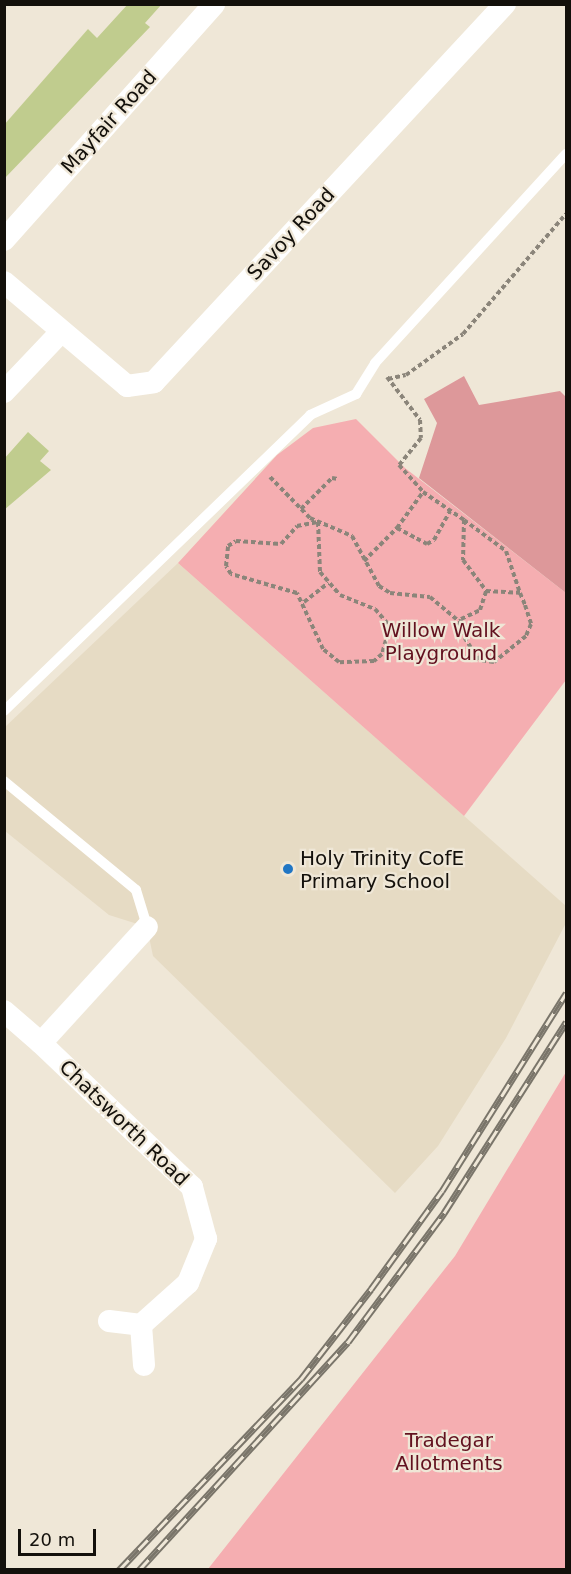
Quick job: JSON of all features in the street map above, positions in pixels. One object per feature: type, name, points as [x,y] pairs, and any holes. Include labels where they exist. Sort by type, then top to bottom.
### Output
[{"type":"street","name":"Mayfair Road","points":[[4,240],[214,4]]},
{"type":"street","name":"Savoy Road","points":[[61,332],[127,386],[154,382],[505,4]]},
{"type":"street","points":[[4,282],[61,332],[4,392]]},
{"type":"street","points":[[40,1043],[147,927]]},
{"type":"street","name":"Chatsworth Road","points":[[4,1011],[192,1187],[207,1239],[188,1283],[141,1325]]},
{"type":"street","points":[[109,1321],[141,1325],[144,1365]]},
{"type":"lane","points":[[4,711],[310,415],[356,394],[375,363],[567,154]]},
{"type":"lane","points":[[4,781],[136,890],[147,927]]},
{"type":"path","points":[[388,379],[406,375],[463,334],[567,214]]},
{"type":"path","points":[[375,363],[420,420],[421,438],[399,465],[423,492],[506,551],[531,624],[508,656],[478,660],[459,637],[460,622]]},
{"type":"path","points":[[258,463],[301,510],[318,522],[352,536],[364,561],[390,593],[430,597],[460,622]]},
{"type":"path","points":[[301,510],[332,478],[339,479]]},
{"type":"path","points":[[364,561],[397,528],[423,492]]},
{"type":"path","points":[[397,528],[427,543],[440,533],[450,511]]},
{"type":"path","points":[[464,520],[463,560],[486,591]]},
{"type":"path","points":[[318,522],[320,572],[339,595],[385,616],[388,641],[374,661],[351,666],[331,656],[304,602],[286,586],[231,574],[224,557],[236,541],[281,544],[297,526],[318,522]]},
{"type":"path","points":[[304,602],[328,583]]},
{"type":"path","points":[[486,591],[520,593]]},
{"type":"path","points":[[460,622],[480,610],[486,591]]},
{"type":"shaded area","points":[[464,376],[479,405],[560,391],[566,397],[566,593],[419,478],[437,423],[424,399]]},
{"type":"shaded area","name":"Holy Trinity CofE Primary School","points":[[178,563],[566,906],[566,923],[506,1038],[438,1146],[395,1193],[153,956],[147,927],[109,915],[5,831],[5,727]]},
{"type":"green space","name":"Willow Walk Playground","points":[[356,419],[405,468],[566,593],[566,680],[464,816],[178,563],[277,455],[313,428]]},
{"type":"green space","name":"Tradegar Allotments","points":[[566,1072],[566,1569],[208,1569],[455,1256]]},
{"type":"building","points":[[128,4],[162,4],[145,23],[150,27],[4,179],[4,125],[88,29],[97,38]]},
{"type":"building","points":[[28,432],[49,451],[40,461],[51,470],[4,510],[4,459]]},
{"type":"railway","points":[[119,1570],[301,1379],[371,1289],[442,1191],[566,993]]},
{"type":"railway","points":[[139,1570],[348,1342],[444,1213],[566,1022]]},
{"type":"place","name":"Holy Trinity CofE Primary School","points":[[288,869]]}]
